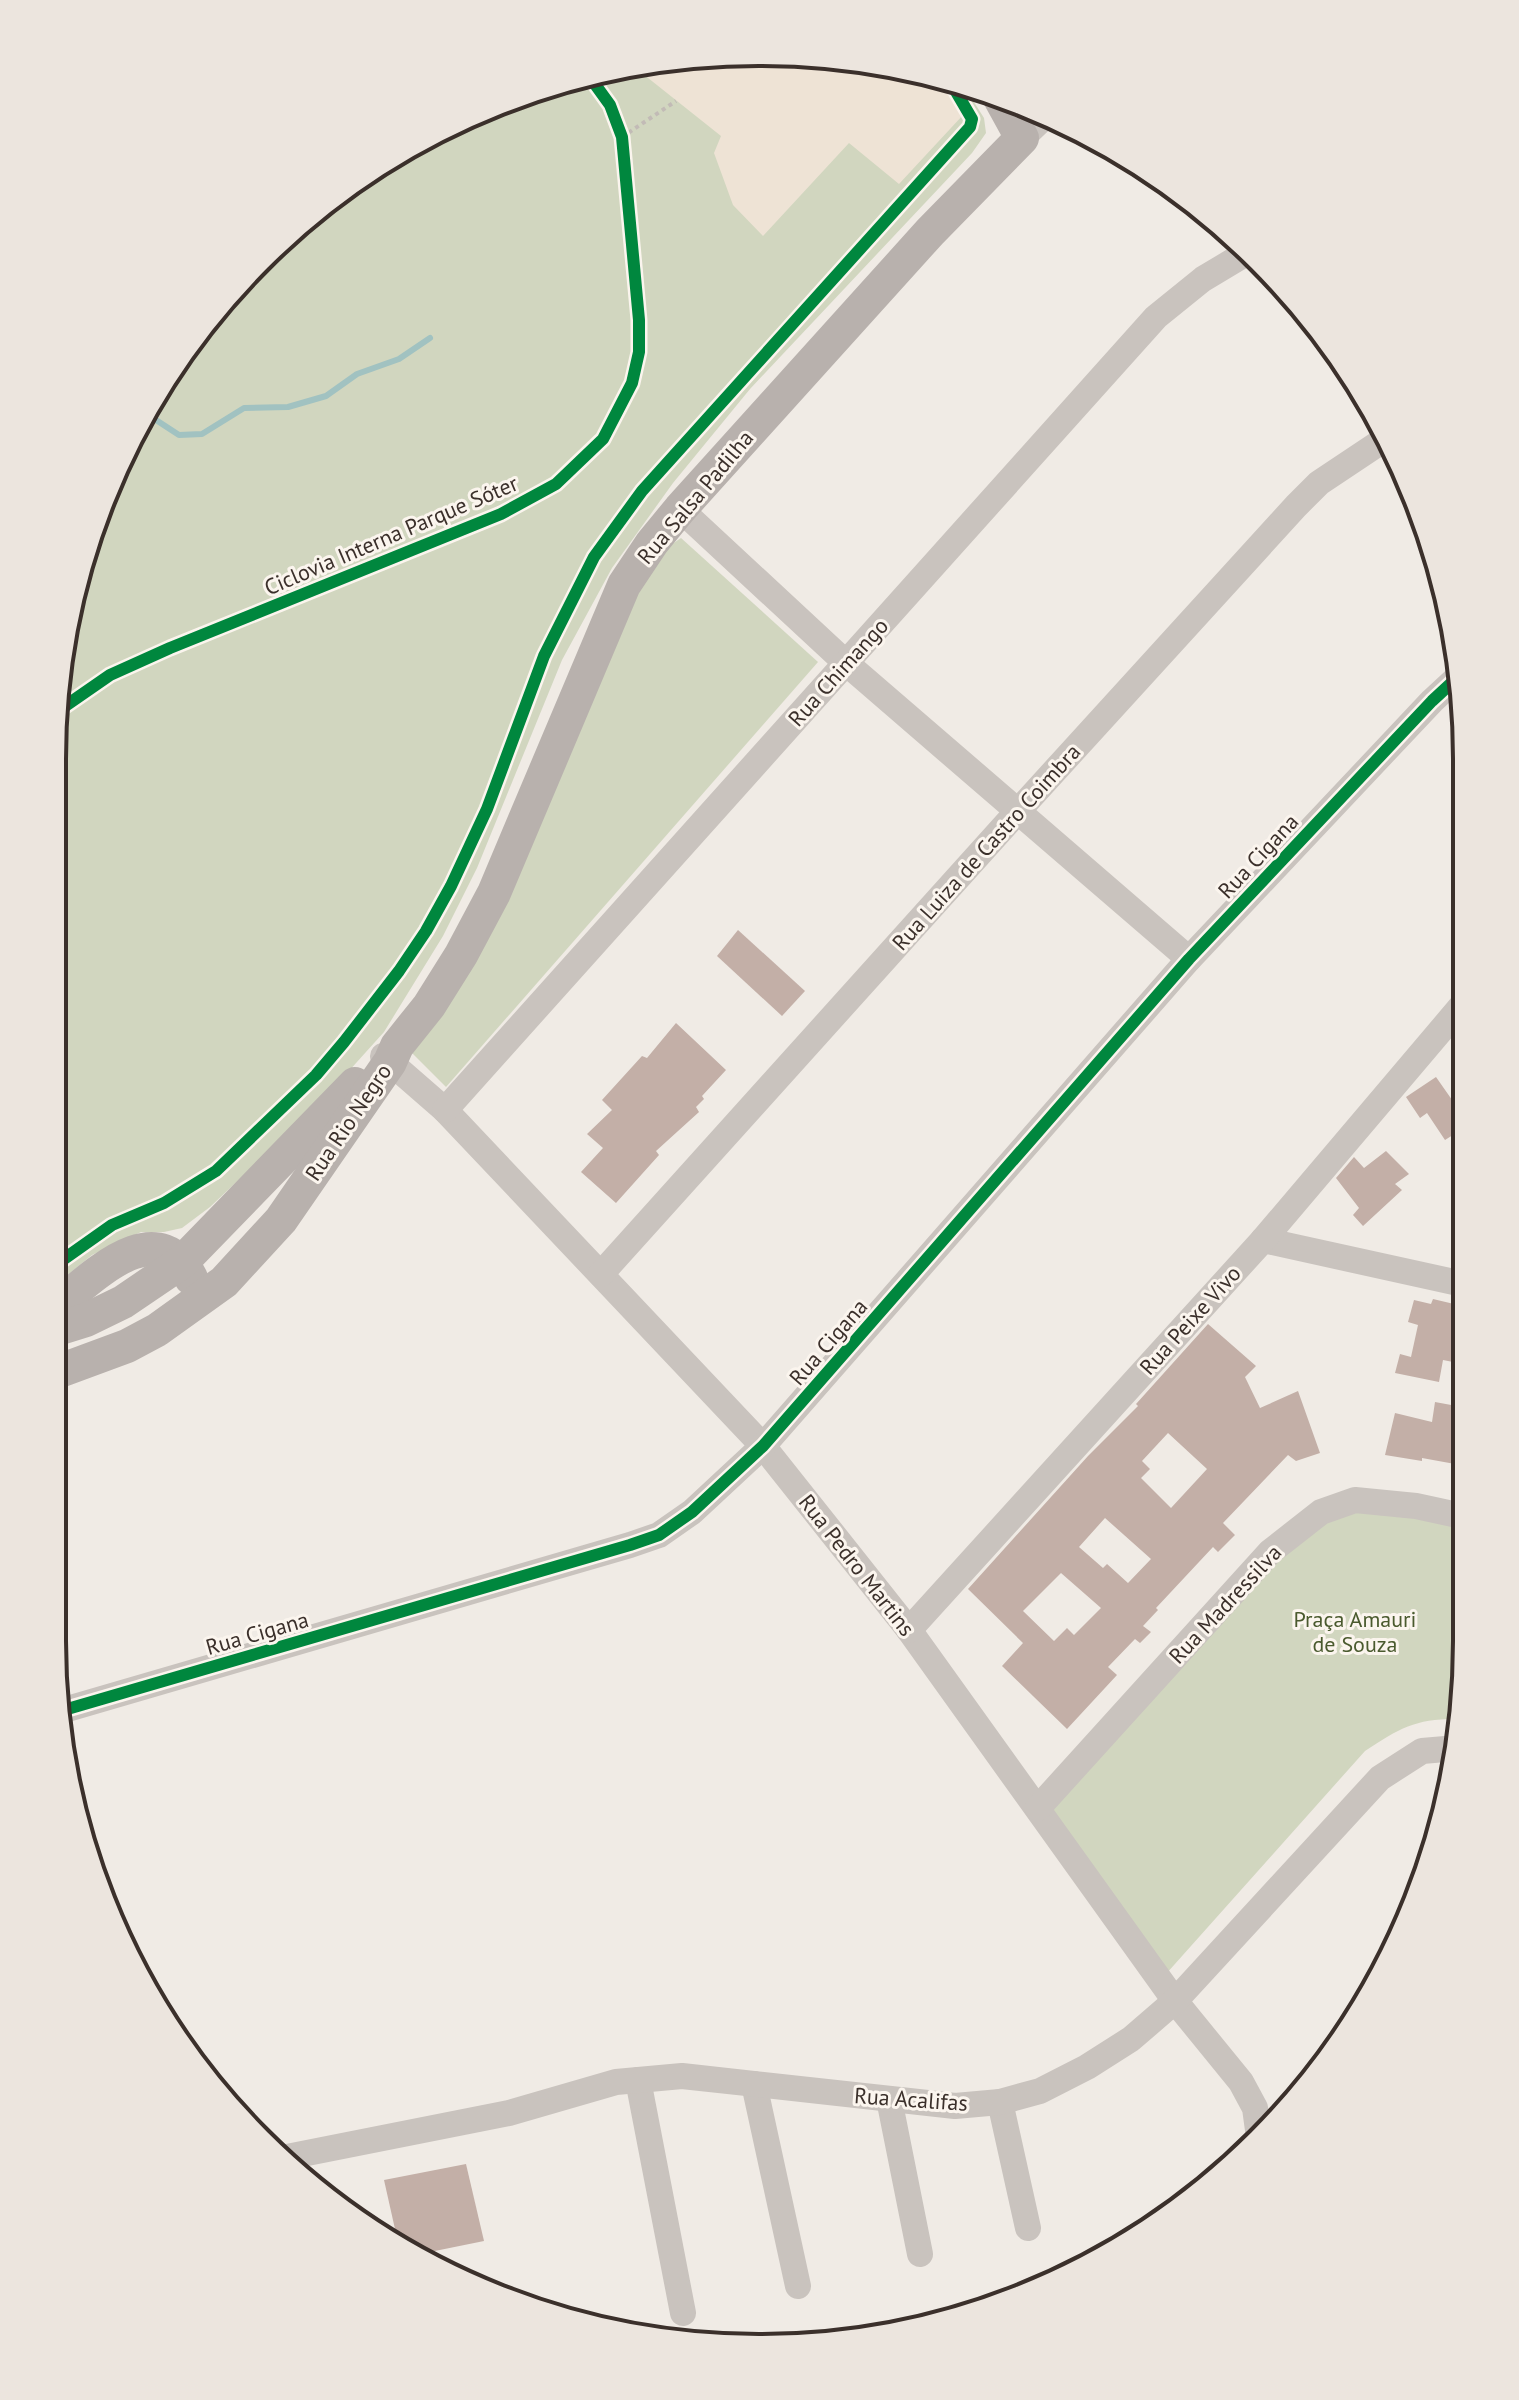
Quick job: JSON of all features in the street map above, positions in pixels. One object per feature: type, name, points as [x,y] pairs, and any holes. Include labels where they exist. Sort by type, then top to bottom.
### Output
[{"type":"main road","name":"Rua Salsa Padilha","points":[[390,1055],[429,1006],[494,893],[624,585],[652,543],[930,232],[1034,126]]},
{"type":"main road","name":"Rua Rio Negro","points":[[66,1326],[123,1302],[182,1262],[390,1055]]},
{"type":"main road","name":"Rua Rio Negro","points":[[66,1371],[157,1330],[224,1282],[281,1220],[390,1055]]},
{"type":"main road","points":[[66,1298],[109,1264],[145,1247],[160,1249],[182,1262],[191,1278],[184,1298],[127,1346]]},
{"type":"street","name":"Rua Chimango","points":[[445,1110],[1156,317],[1203,279],[1238,258]]},
{"type":"street","name":"Rua Luiza de Castro Coimbra","points":[[601,1274],[1296,506],[1319,483],[1377,445]]},
{"type":"street","points":[[680,509],[846,663],[1189,959]]},
{"type":"street","name":"Rua Cigana","points":[[69,1708],[630,1545],[659,1535],[692,1512],[763,1446],[1189,959],[1449,685]]},
{"type":"street","name":"Rua Cigana","points":[[1432,701],[1450,694]]},
{"type":"street","name":"Rua Peixe Vivo","points":[[909,1630],[1263,1240],[1453,1016]]},
{"type":"street","name":"Rua Pedro Martins","points":[[390,1055],[763,1446],[909,1630],[1175,2001],[1241,2082],[1255,2108],[1257,2123]]},
{"type":"street","points":[[1263,1240],[1453,1282]]},
{"type":"street","name":"Rua Madressilva","points":[[1038,1808],[1270,1552],[1321,1512],[1355,1500],[1416,1506],[1453,1514]]},
{"type":"street","name":"Rua Acalifas","points":[[301,2161],[509,2113],[616,2082],[682,2076],[955,2106],[1000,2102],[1040,2091],[1087,2067],[1131,2039],[1175,2001],[1380,1778],[1422,1751],[1444,1749]]},
{"type":"street","points":[[638,2080],[683,2313]]},
{"type":"street","points":[[754,2084],[798,2286]]},
{"type":"street","points":[[889,2099],[920,2254]]},
{"type":"street","points":[[1000,2102],[1028,2228]]},
{"type":"path","points":[[621,137],[676,101]]},
{"type":"green space","points":[[760,66],[805,67],[895,79],[973,100],[984,118],[986,133],[972,153],[750,389],[673,483],[612,568],[562,660],[477,868],[443,936],[384,1032],[320,1103],[210,1207],[182,1228],[141,1232],[92,1255],[66,1276],[66,760],[72,669],[90,580],[119,494],[159,413],[209,337],[269,269],[337,209],[413,159],[494,119],[537,103],[624,79],[714,67]]},
{"type":"green space","points":[[681,538],[818,662],[446,1087],[410,1051],[591,681],[659,553]]},
{"type":"green space","name":"Praça Amauri de Souza","points":[[1355,1510],[1453,1524],[1452,1686],[1448,1719],[1410,1726],[1365,1751],[1166,1974],[1049,1806],[1273,1561],[1324,1520]]},
{"type":"shaded area","points":[[760,66],[850,72],[895,79],[948,93],[963,115],[899,184],[849,143],[763,236],[733,205],[714,153],[721,136],[645,76],[714,67]]},
{"type":"building","points":[[738,930],[805,991],[782,1016],[717,956]]},
{"type":"building","points":[[676,1023],[726,1070],[702,1096],[704,1099],[696,1107],[699,1112],[656,1151],[659,1155],[616,1203],[581,1172],[603,1148],[587,1134],[612,1110],[602,1100],[642,1056],[647,1058]]},
{"type":"building","points":[[1436,1077],[1453,1101],[1453,1135],[1445,1140],[1427,1113],[1420,1118],[1406,1097]]},
{"type":"building","points":[[1386,1151],[1409,1174],[1395,1184],[1402,1190],[1363,1226],[1353,1215],[1359,1208],[1336,1178],[1354,1157],[1364,1168]]},
{"type":"building","points":[[1433,1299],[1453,1304],[1453,1362],[1443,1360],[1439,1382],[1395,1373],[1400,1354],[1411,1357],[1418,1325],[1408,1322],[1414,1300],[1431,1304]]},
{"type":"building","points":[[1208,1324],[1256,1366],[1245,1377],[1260,1408],[1298,1391],[1320,1453],[1296,1461],[1288,1455],[1223,1523],[1235,1535],[1218,1552],[1213,1547],[1156,1608],[1158,1610],[1143,1626],[1151,1632],[1140,1643],[1135,1639],[1108,1667],[1117,1675],[1067,1729],[1002,1666],[1023,1643],[968,1589],[1088,1456],[1138,1406],[1136,1404]],"holes":[[[1168,1433],[1207,1469],[1171,1508],[1141,1478],[1150,1469],[1142,1461]],[[1105,1518],[1151,1559],[1128,1583],[1107,1564],[1103,1568],[1079,1547]],[[1061,1573],[1101,1608],[1074,1635],[1067,1628],[1054,1641],[1023,1611]]]},
{"type":"building","points":[[1435,1402],[1453,1405],[1453,1464],[1385,1455],[1395,1413],[1432,1422]]},
{"type":"building","points":[[466,2164],[484,2241],[433,2251],[413,2241],[395,2230],[384,2180]]},
{"type":"waterway","points":[[155,420],[179,435],[202,434],[244,408],[288,407],[326,396],[357,374],[399,359],[430,338]]},
{"type":"cycle path","name":"Ciclovia Interna Parque Sóter","points":[[68,704],[110,675],[170,648],[501,514],[556,484],[603,439],[632,383],[639,352],[639,320],[622,137],[610,105],[596,86]]},
{"type":"cycle path","points":[[66,1258],[112,1225],[164,1203],[216,1171],[316,1075],[399,971],[451,886],[487,809],[544,656],[594,557],[642,491],[970,127],[972,119],[958,96]]},
{"type":"cycle path","points":[[69,1708],[630,1545],[659,1535],[692,1512],[763,1446],[1189,959],[1449,685]]}]
